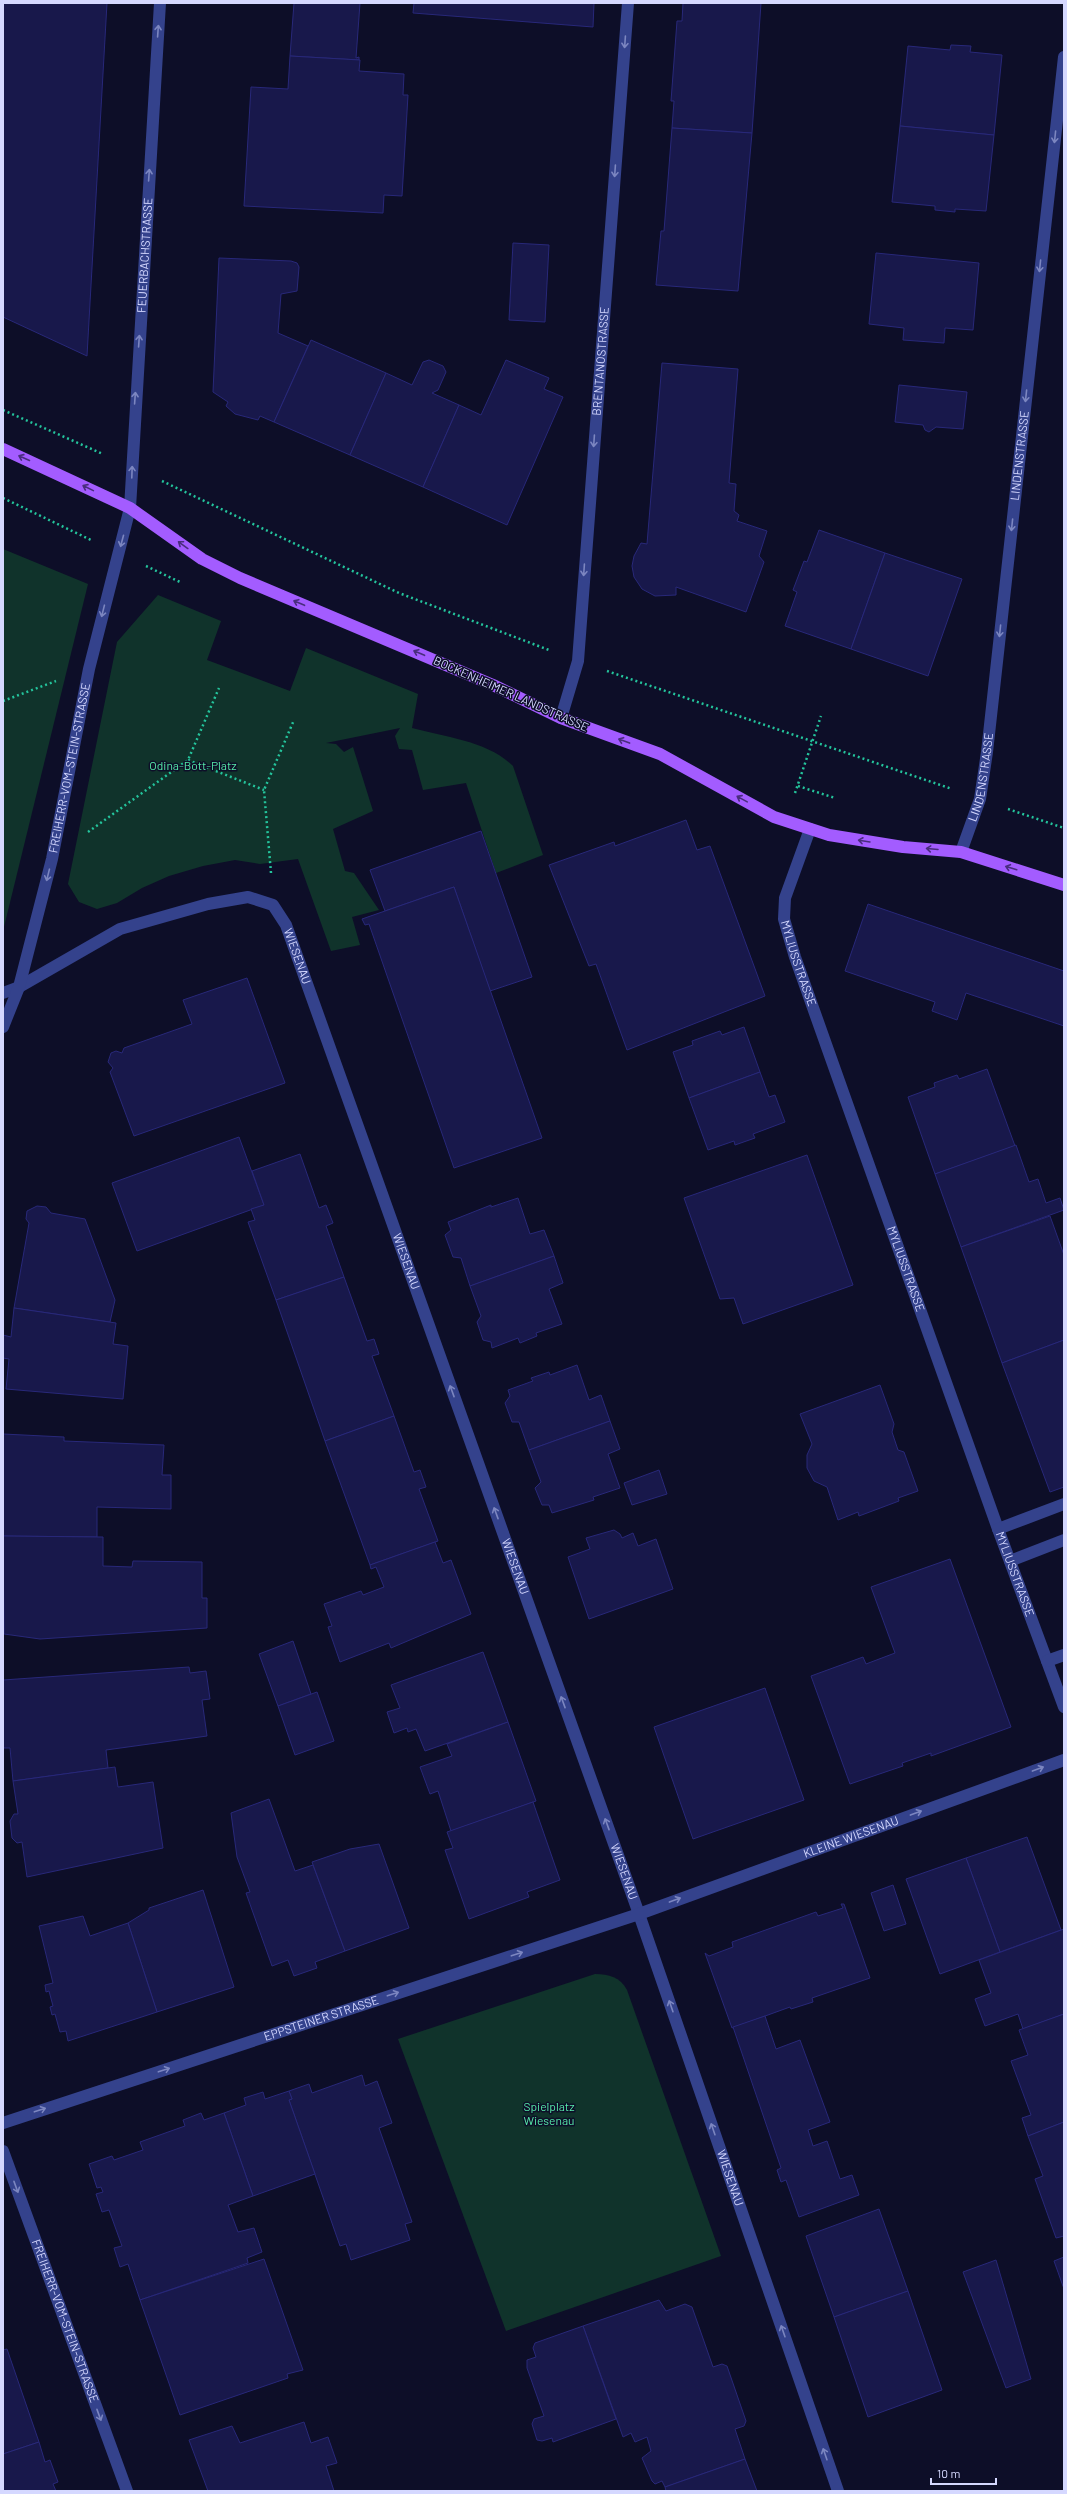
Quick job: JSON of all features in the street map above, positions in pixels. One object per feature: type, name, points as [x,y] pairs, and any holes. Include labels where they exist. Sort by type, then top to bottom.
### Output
[{"type":"main road","name":"BOCKENHEIMER LANDSTRASSE","points":[[3,448],[130,508],[202,559],[240,578],[493,685],[561,718],[660,754],[774,817],[829,836],[903,847],[961,852],[1064,885]]},
{"type":"street","name":"FEUERBACHSTRASSE","points":[[130,508],[160,3]]},
{"type":"street","name":"BRENTANOSTRASSE","points":[[561,718],[578,661],[628,3]]},
{"type":"street","name":"LINDENSTRASSE","points":[[961,852],[980,799],[984,770],[1064,57]]},
{"type":"street","name":"FREIHERR-VOM-STEIN-STRASSE","points":[[3,1027],[19,987],[52,859],[89,669],[130,508]]},
{"type":"street","name":"MYLIUSSTRASSE","points":[[810,829],[785,898],[784,919],[811,1003],[998,1529],[1047,1661],[1062,1694],[1064,1707]]},
{"type":"street","points":[[3,993],[19,987],[120,929],[208,904],[241,898],[248,897],[273,905]]},
{"type":"street","name":"WIESENAU","points":[[273,905],[286,925],[639,1914],[838,2491]]},
{"type":"street","points":[[998,1529],[1064,1504]]},
{"type":"street","points":[[1010,1561],[1064,1540]]},
{"type":"street","points":[[1047,1661],[1064,1655]]},
{"type":"street","name":"KLEINE WIESENAU","points":[[639,1914],[1064,1760]]},
{"type":"street","name":"EPPSTEINER STRASSE","points":[[3,2122],[639,1914]]},
{"type":"street","name":"FREIHERR-VOM-STEIN-STRASSE","points":[[3,2151],[127,2491]]},
{"type":"path","points":[[3,410],[82,445]]},
{"type":"path","points":[[3,701],[89,669]]},
{"type":"path","points":[[52,859],[188,760],[219,688]]},
{"type":"path","points":[[793,799],[822,716]]},
{"type":"path","points":[[273,905],[264,790],[294,720]]},
{"type":"path","points":[[188,760],[264,790]]},
{"type":"path","points":[[798,786],[835,798]]},
{"type":"green space","points":[[3,549],[88,584],[3,931]]},
{"type":"green space","name":"Odina-Bott-Platz","points":[[158,595],[221,621],[207,660],[290,691],[306,648],[418,694],[412,728],[479,745],[503,758],[513,766],[543,855],[496,873],[466,783],[423,790],[412,750],[399,749],[395,736],[400,728],[326,743],[336,744],[344,752],[353,747],[373,811],[333,829],[345,871],[354,873],[379,910],[352,917],[360,945],[331,951],[298,859],[260,864],[235,860],[203,866],[169,876],[142,888],[117,903],[97,909],[79,902],[68,884],[117,642]]},
{"type":"green space","name":"Spielplatz Wiesenau","points":[[595,1974],[614,1977],[621,1982],[627,1990],[721,2256],[506,2331],[398,2039]]},
{"type":"building","points":[[3,3],[107,3],[87,356],[3,317]]},
{"type":"building","points":[[294,3],[360,3],[356,58],[359,57],[359,60],[290,56]]},
{"type":"building","points":[[414,3],[594,3],[593,27],[413,13]]},
{"type":"building","points":[[683,3],[761,3],[752,133],[672,128],[674,101],[671,101],[677,21],[682,21]]},
{"type":"building","points":[[951,45],[971,46],[970,52],[1002,55],[994,135],[900,126],[908,46],[950,50]]},
{"type":"building","points":[[290,56],[360,60],[359,71],[404,74],[403,95],[408,95],[402,196],[384,195],[383,213],[244,206],[251,87],[288,89]]},
{"type":"building","points":[[900,126],[994,135],[986,211],[955,209],[955,212],[935,210],[935,206],[892,202]]},
{"type":"building","points":[[672,128],[752,133],[738,291],[656,285],[661,231],[664,231]]},
{"type":"building","points":[[513,243],[549,245],[545,322],[509,320]]},
{"type":"building","points":[[876,253],[979,263],[973,330],[945,328],[944,343],[903,340],[904,328],[869,324]]},
{"type":"building","points":[[219,258],[291,261],[297,263],[299,267],[297,291],[281,294],[278,333],[308,346],[274,422],[260,416],[258,420],[235,414],[226,406],[228,402],[213,392]]},
{"type":"building","points":[[311,340],[386,373],[350,455],[274,422]]},
{"type":"building","points":[[429,360],[443,366],[446,372],[438,390],[432,393],[459,405],[423,487],[350,455],[386,373],[412,385],[423,362]]},
{"type":"building","points":[[506,360],[549,378],[544,389],[563,397],[507,525],[423,487],[459,405],[481,415]]},
{"type":"building","points":[[662,363],[738,369],[729,483],[736,484],[734,511],[739,515],[737,521],[767,531],[759,556],[764,562],[746,612],[676,587],[676,595],[655,596],[642,589],[634,577],[632,566],[634,556],[641,543],[647,544]]},
{"type":"building","points":[[899,385],[967,392],[963,429],[936,427],[929,432],[925,430],[923,425],[895,422]]},
{"type":"building","points":[[819,530],[885,553],[851,649],[785,626],[797,592],[793,590],[804,561],[807,562]]},
{"type":"building","points":[[885,553],[962,579],[928,676],[851,649]]},
{"type":"building","points":[[686,820],[697,850],[710,846],[765,996],[627,1050],[596,964],[589,966],[549,865],[614,842],[615,846]]},
{"type":"building","points":[[481,831],[532,977],[490,991],[454,887],[385,911],[370,870]]},
{"type":"building","points":[[454,887],[542,1138],[454,1168],[369,924],[365,925],[362,919]]},
{"type":"building","points":[[868,904],[1064,971],[1064,1026],[966,993],[957,1020],[932,1011],[935,1002],[845,971]]},
{"type":"building","points":[[247,978],[285,1083],[134,1136],[110,1072],[113,1068],[108,1062],[111,1053],[116,1051],[122,1053],[124,1048],[192,1024],[183,1000]]},
{"type":"building","points":[[744,1027],[760,1072],[689,1098],[673,1052],[693,1045],[692,1041],[720,1031],[722,1035]]},
{"type":"building","points":[[987,1069],[1015,1146],[935,1174],[908,1097],[935,1087],[934,1083],[957,1075],[959,1079]]},
{"type":"building","points":[[760,1072],[769,1097],[775,1095],[785,1122],[753,1134],[755,1138],[735,1145],[734,1141],[708,1150],[689,1098]]},
{"type":"building","points":[[239,1137],[264,1205],[137,1251],[112,1183]]},
{"type":"building","points":[[1016,1145],[1029,1182],[1038,1179],[1046,1203],[1060,1198],[1064,1210],[961,1247],[935,1174]]},
{"type":"building","points":[[300,1154],[319,1208],[326,1205],[333,1223],[326,1226],[344,1277],[276,1300],[248,1222],[255,1220],[251,1209],[264,1205],[252,1171]]},
{"type":"building","points":[[807,1155],[853,1285],[743,1324],[734,1298],[720,1299],[684,1198]]},
{"type":"building","points":[[518,1198],[530,1234],[544,1230],[554,1256],[470,1286],[461,1258],[453,1257],[445,1235],[451,1230],[448,1222],[491,1205],[491,1207]]},
{"type":"building","points":[[37,1206],[46,1207],[51,1213],[85,1219],[115,1300],[110,1322],[14,1308],[29,1223],[26,1219],[27,1211]]},
{"type":"building","points":[[1050,1216],[1064,1255],[1064,1340],[1002,1363],[961,1247]]},
{"type":"building","points":[[554,1256],[563,1283],[549,1289],[562,1324],[536,1333],[537,1336],[520,1343],[518,1338],[492,1348],[491,1342],[483,1340],[477,1322],[481,1316],[470,1286]]},
{"type":"building","points":[[344,1277],[367,1341],[374,1339],[379,1354],[372,1356],[394,1416],[325,1441],[276,1300]]},
{"type":"building","points":[[14,1308],[116,1323],[113,1344],[128,1346],[123,1399],[6,1389],[9,1359],[3,1358],[3,1335],[11,1337]]},
{"type":"building","points":[[1064,1340],[1064,1487],[1050,1492],[1002,1363]]},
{"type":"building","points":[[577,1365],[589,1400],[601,1395],[610,1421],[529,1450],[519,1422],[512,1422],[505,1403],[510,1396],[508,1390],[533,1381],[531,1378],[549,1372],[550,1375]]},
{"type":"building","points":[[880,1385],[894,1424],[892,1432],[898,1450],[904,1452],[918,1491],[898,1498],[899,1501],[859,1516],[858,1512],[838,1520],[827,1487],[814,1481],[807,1468],[807,1455],[812,1444],[800,1414]]},
{"type":"building","points":[[394,1416],[414,1472],[420,1470],[426,1487],[419,1489],[438,1541],[370,1565],[325,1441]]},
{"type":"building","points":[[610,1421],[620,1449],[608,1454],[620,1488],[593,1497],[594,1500],[552,1513],[549,1505],[542,1505],[535,1488],[541,1482],[529,1450]]},
{"type":"building","points":[[3,1434],[64,1437],[64,1441],[164,1445],[162,1475],[171,1475],[171,1509],[97,1507],[97,1537],[3,1536]]},
{"type":"building","points":[[659,1470],[667,1494],[632,1505],[624,1483]]},
{"type":"building","points":[[614,1530],[620,1534],[622,1538],[633,1533],[638,1546],[656,1539],[673,1589],[589,1619],[568,1557],[590,1549],[586,1538]]},
{"type":"building","points":[[3,1536],[103,1537],[103,1566],[132,1567],[133,1561],[202,1562],[202,1598],[207,1598],[207,1628],[40,1639],[4,1634]]},
{"type":"building","points":[[435,1542],[443,1563],[451,1560],[471,1614],[391,1648],[389,1643],[340,1662],[328,1627],[332,1626],[324,1604],[361,1591],[363,1595],[384,1587],[376,1567],[371,1569],[370,1565]]},
{"type":"building","points":[[950,1559],[1011,1727],[931,1756],[931,1753],[902,1763],[903,1766],[850,1784],[811,1676],[863,1657],[866,1664],[895,1653],[871,1587]]},
{"type":"building","points":[[293,1641],[311,1694],[278,1706],[259,1654]]},
{"type":"building","points":[[483,1652],[508,1722],[425,1751],[416,1729],[408,1732],[407,1728],[394,1733],[387,1712],[400,1708],[391,1685]]},
{"type":"building","points":[[189,1667],[190,1673],[206,1671],[210,1699],[202,1700],[207,1736],[106,1750],[108,1768],[13,1781],[10,1748],[4,1748],[3,1746],[3,1680]]},
{"type":"building","points":[[765,1688],[804,1800],[693,1839],[654,1727]]},
{"type":"building","points":[[317,1692],[334,1741],[295,1755],[278,1706]]},
{"type":"building","points":[[508,1722],[536,1801],[451,1831],[438,1791],[430,1794],[420,1767],[452,1756],[447,1744]]},
{"type":"building","points":[[115,1767],[118,1787],[153,1782],[163,1848],[27,1877],[22,1842],[17,1843],[12,1838],[10,1821],[14,1814],[18,1814],[13,1781]]},
{"type":"building","points":[[269,1799],[295,1871],[313,1865],[345,1951],[315,1962],[317,1968],[294,1976],[288,1960],[272,1966],[246,1893],[250,1892],[237,1857],[231,1813]]},
{"type":"building","points":[[533,1802],[560,1880],[527,1892],[529,1897],[469,1919],[445,1850],[453,1848],[447,1832]]},
{"type":"building","points":[[1027,1837],[1061,1930],[1000,1952],[966,1858]]},
{"type":"building","points":[[379,1844],[409,1928],[345,1951],[312,1862],[350,1849]]},
{"type":"building","points":[[966,1858],[1000,1952],[940,1974],[906,1879]]},
{"type":"building","points":[[893,1885],[906,1924],[884,1931],[871,1893]]},
{"type":"building","points":[[203,1890],[234,1987],[157,2012],[128,1923],[149,1910],[149,1908]]},
{"type":"building","points":[[841,1904],[844,1904],[870,1978],[812,1998],[813,2002],[791,2009],[790,2007],[732,2028],[705,1953],[709,1956],[733,1947],[732,1942],[816,1912],[818,1916],[843,1908]]},
{"type":"building","points":[[83,1916],[90,1936],[128,1923],[157,2012],[68,2041],[66,2031],[60,2032],[55,2014],[52,2015],[50,2007],[53,2006],[49,1991],[46,1992],[45,1985],[53,1983],[39,1926]]},
{"type":"building","points":[[1064,1929],[1064,2014],[1023,2029],[1018,2014],[985,2026],[975,1999],[991,1993],[979,1960]]},
{"type":"building","points":[[1064,2014],[1064,2122],[1028,2136],[1022,2118],[1031,2115],[1011,2061],[1028,2055],[1019,2030]]},
{"type":"building","points":[[765,2016],[776,2049],[800,2040],[830,2122],[808,2130],[813,2146],[827,2141],[840,2179],[852,2175],[859,2195],[799,2217],[786,2180],[781,2182],[777,2170],[781,2168],[733,2027]]},
{"type":"building","points":[[362,2075],[365,2086],[377,2081],[392,2123],[379,2128],[412,2222],[405,2224],[410,2240],[351,2260],[346,2244],[340,2246],[289,2100],[292,2099],[289,2091],[309,2084],[312,2093]]},
{"type":"building","points":[[289,2091],[292,2099],[289,2100],[315,2174],[253,2196],[224,2113],[246,2105],[244,2098],[263,2092],[265,2099]]},
{"type":"building","points":[[201,2113],[204,2120],[224,2113],[253,2196],[228,2205],[238,2232],[254,2228],[262,2252],[247,2258],[248,2263],[140,2300],[128,2264],[120,2267],[114,2248],[122,2246],[109,2210],[102,2212],[96,2194],[103,2192],[101,2187],[97,2188],[89,2164],[112,2156],[114,2160],[143,2150],[140,2142],[185,2126],[183,2120]]},
{"type":"building","points":[[1064,2122],[1064,2236],[1056,2238],[1035,2179],[1043,2176],[1028,2136]]},
{"type":"building","points":[[879,2209],[908,2291],[834,2317],[806,2236]]},
{"type":"building","points":[[1064,2257],[1064,2289],[1054,2261]]},
{"type":"building","points":[[264,2259],[303,2370],[287,2374],[288,2378],[180,2415],[140,2300]]},
{"type":"building","points":[[996,2260],[1031,2379],[1006,2388],[963,2272]]},
{"type":"building","points":[[908,2291],[942,2390],[868,2417],[834,2317]]},
{"type":"building","points":[[659,2300],[666,2311],[685,2304],[692,2307],[713,2367],[722,2364],[727,2366],[746,2421],[744,2426],[735,2429],[745,2459],[665,2487],[662,2481],[655,2484],[652,2481],[642,2458],[651,2451],[647,2437],[635,2442],[631,2433],[623,2437],[583,2326]]},
{"type":"building","points":[[583,2326],[616,2419],[553,2442],[552,2438],[542,2441],[537,2440],[532,2424],[534,2419],[544,2416],[527,2368],[527,2360],[536,2357],[533,2348],[535,2343]]},
{"type":"building","points":[[7,2349],[39,2442],[3,2454],[3,2350]]},
{"type":"building","points":[[304,2422],[311,2443],[328,2437],[337,2463],[326,2466],[334,2491],[208,2491],[189,2440],[232,2426],[240,2443]]},
{"type":"building","points":[[39,2442],[45,2462],[50,2460],[58,2482],[53,2484],[56,2491],[3,2491],[3,2454]]},
{"type":"building","points":[[745,2459],[757,2491],[666,2491],[665,2487]]}]
